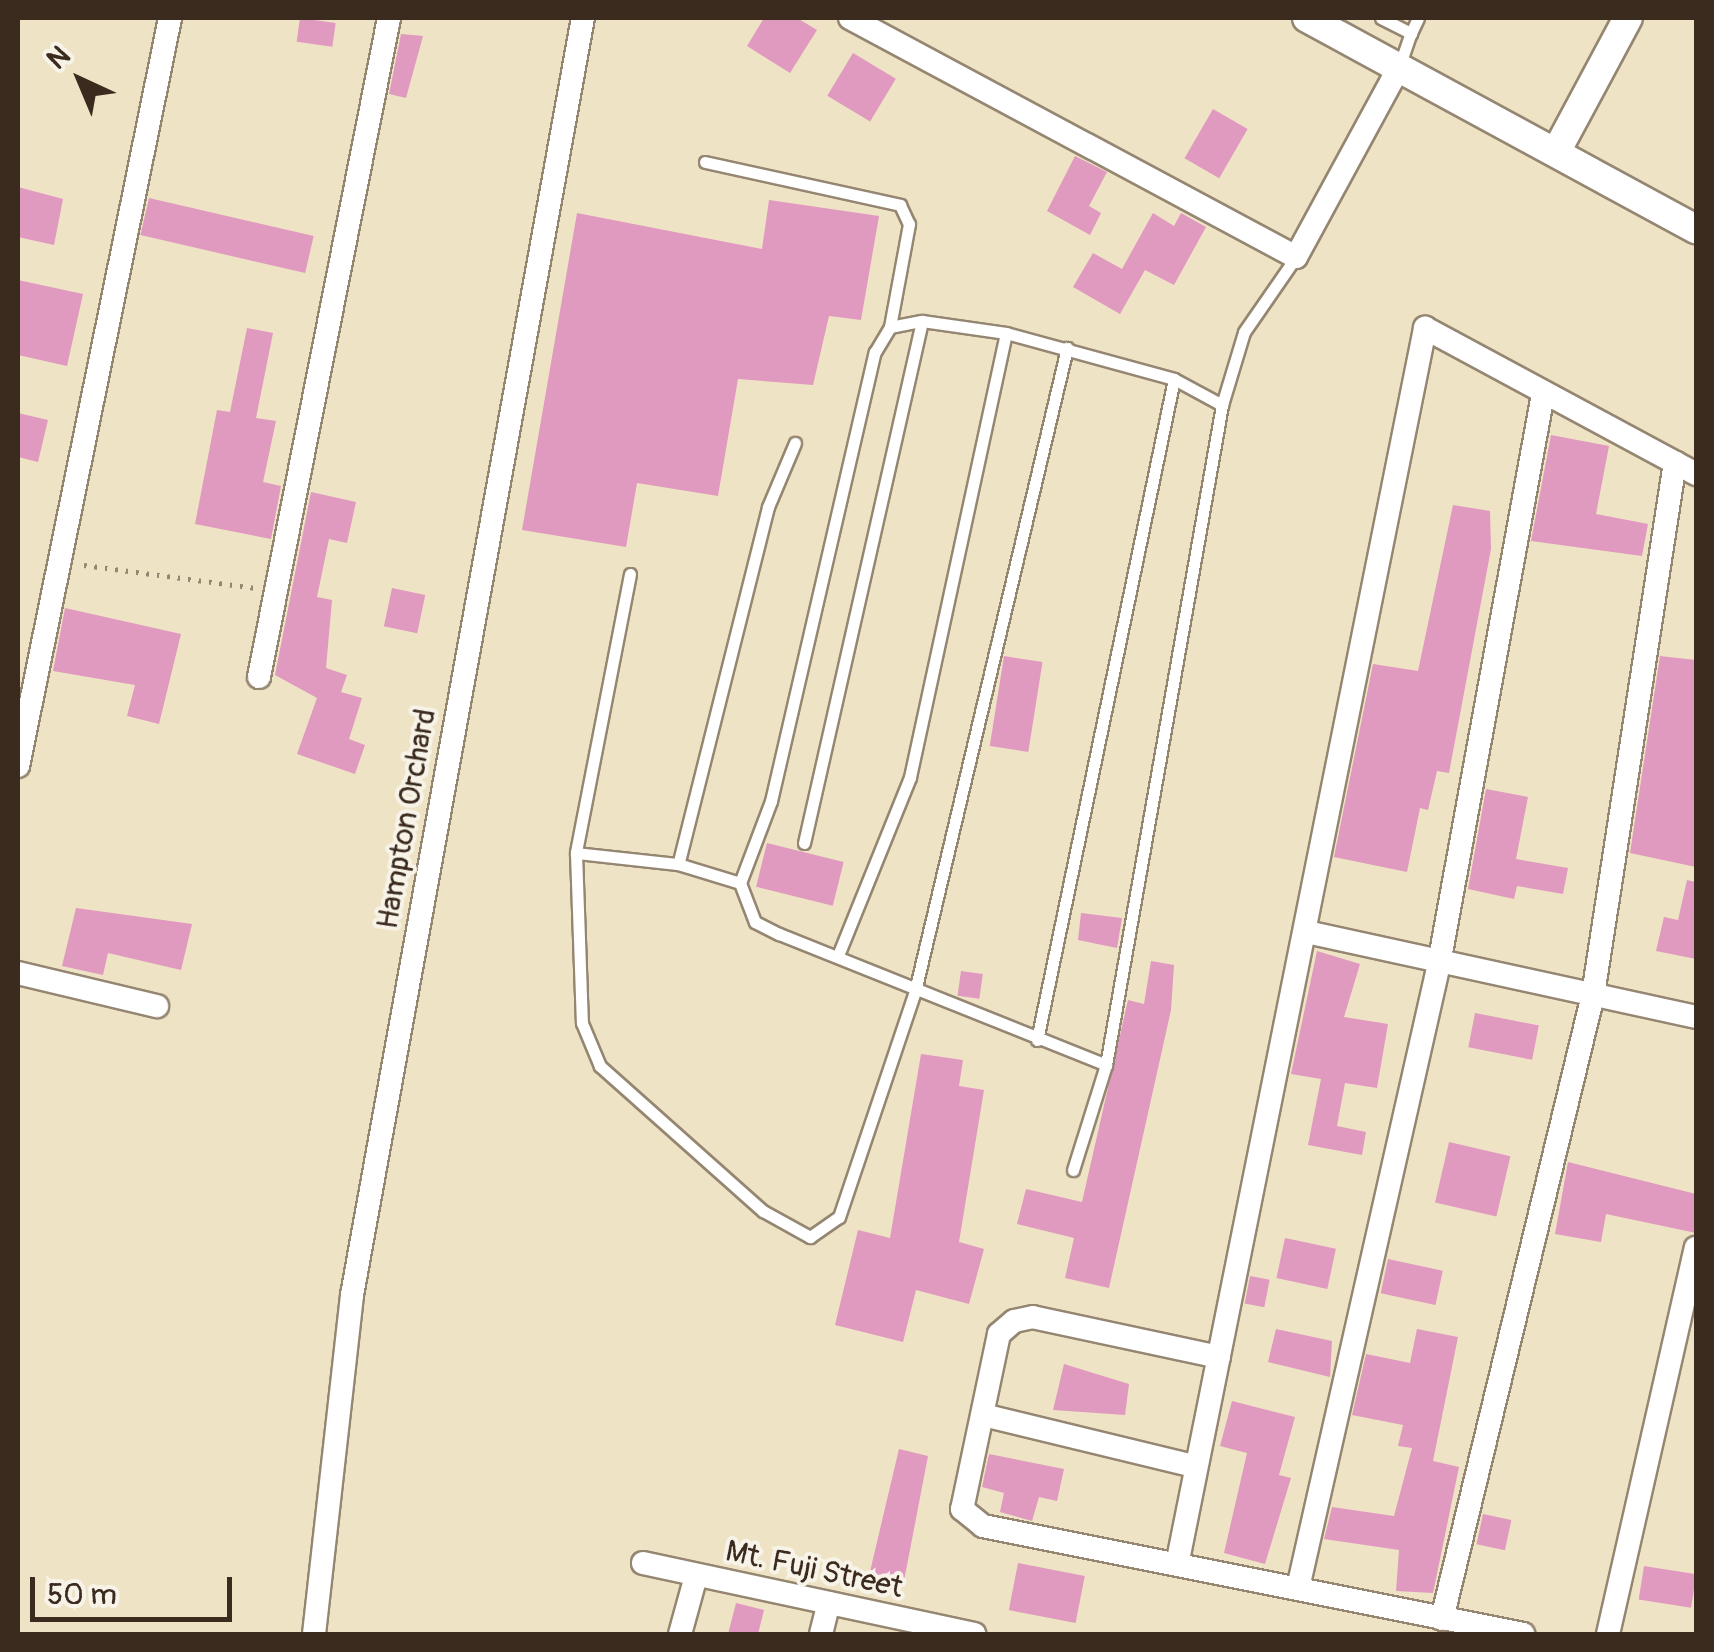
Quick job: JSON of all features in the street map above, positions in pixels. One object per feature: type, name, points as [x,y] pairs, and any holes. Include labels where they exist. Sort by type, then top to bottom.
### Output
[{"type":"street","points":[[18,766],[56,563],[170,18]]},
{"type":"street","points":[[258,677],[389,18]]},
{"type":"street","name":"Hampton Orchard","points":[[314,1634],[352,1295],[583,18]]},
{"type":"street","points":[[850,18],[1296,257],[1400,67]]},
{"type":"street","points":[[1307,18],[1696,229]]},
{"type":"street","points":[[1556,152],[1628,18]]},
{"type":"street","points":[[1178,1560],[1194,1466],[1307,932],[1425,328],[1696,474]]},
{"type":"street","points":[[1298,1588],[1439,964],[1543,394]]},
{"type":"street","points":[[1442,1619],[1593,995],[1675,462]]},
{"type":"street","points":[[1307,932],[1439,964],[1696,1017]]},
{"type":"street","points":[[18,973],[157,1006]]},
{"type":"street","points":[[1608,1634],[1696,1248]]},
{"type":"street","points":[[1218,1357],[1020,1320],[999,1334],[962,1510],[971,1523],[1178,1560],[1522,1634]]},
{"type":"street","points":[[983,1415],[1194,1466]]},
{"type":"street","name":"Mt. Fuji Street","points":[[642,1563],[967,1634]]},
{"type":"street","points":[[680,1634],[696,1576]]},
{"type":"street","points":[[821,1634],[829,1604]]},
{"type":"lane","points":[[1381,18],[1411,33]]},
{"type":"lane","points":[[1400,67],[1418,18]]},
{"type":"lane","points":[[704,162],[900,205],[909,224],[890,327],[875,352],[770,801],[740,882],[755,922],[839,952],[915,990],[1106,1065]]},
{"type":"lane","points":[[1073,1170],[1106,1065],[1222,405],[1244,332],[1296,257]]},
{"type":"lane","points":[[890,327],[922,321],[1006,332],[1174,379],[1222,405]]},
{"type":"lane","points":[[804,843],[922,321]]},
{"type":"lane","points":[[839,952],[910,776],[1006,332]]},
{"type":"lane","points":[[630,574],[576,853],[582,1023],[600,1066],[793,1232],[810,1237],[839,1217],[915,990],[1066,348]]},
{"type":"lane","points":[[1037,1040],[1174,379]]},
{"type":"lane","points":[[678,864],[768,507],[795,443]]},
{"type":"lane","points":[[576,853],[678,864],[740,882]]},
{"type":"path","points":[[56,563],[277,590]]},
{"type":"building","points":[[300,18],[336,23],[332,47],[297,42]]},
{"type":"building","points":[[764,18],[797,18],[817,30],[790,73],[747,46]]},
{"type":"building","points":[[401,34],[423,36],[406,98],[389,94]]},
{"type":"building","points":[[853,53],[896,79],[870,122],[827,96]]},
{"type":"building","points":[[1213,109],[1248,129],[1219,178],[1184,158]]},
{"type":"building","points":[[1075,156],[1107,172],[1089,206],[1101,213],[1090,235],[1047,211]]},
{"type":"building","points":[[18,187],[63,199],[54,245],[18,237]]},
{"type":"building","points":[[149,198],[314,236],[305,273],[140,235]]},
{"type":"building","points":[[769,200],[879,216],[861,320],[829,316],[813,385],[738,379],[718,496],[637,483],[626,547],[522,530],[577,213],[762,249]]},
{"type":"building","points":[[1153,213],[1174,226],[1181,213],[1206,227],[1174,285],[1145,270],[1120,314],[1073,287],[1093,253],[1122,269]]},
{"type":"building","points":[[18,280],[83,294],[67,366],[18,355]]},
{"type":"building","points":[[247,328],[273,333],[256,418],[276,421],[263,482],[281,486],[271,539],[195,524],[217,410],[230,412]]},
{"type":"building","points":[[18,413],[48,420],[38,462],[18,457]]},
{"type":"building","points":[[1551,435],[1609,446],[1596,514],[1648,524],[1642,556],[1531,541]]},
{"type":"building","points":[[311,492],[356,502],[347,543],[329,539],[317,597],[332,600],[326,668],[347,675],[341,692],[362,698],[349,739],[365,745],[355,774],[297,754],[317,698],[275,675]]},
{"type":"building","points":[[1453,505],[1490,511],[1491,549],[1449,773],[1437,771],[1428,810],[1420,808],[1407,872],[1334,857],[1373,664],[1418,671]]},
{"type":"building","points":[[392,588],[425,595],[417,633],[384,626]]},
{"type":"building","points":[[65,608],[181,634],[159,724],[127,716],[135,685],[53,671]]},
{"type":"building","points":[[1004,656],[1043,662],[1028,752],[990,746]]},
{"type":"building","points":[[1660,656],[1696,660],[1696,867],[1630,853]]},
{"type":"building","points":[[1486,789],[1528,797],[1516,859],[1568,868],[1563,894],[1517,886],[1514,899],[1468,889]]},
{"type":"building","points":[[767,843],[844,862],[833,906],[756,887]]},
{"type":"building","points":[[1687,880],[1696,882],[1696,959],[1656,951],[1664,917],[1678,920]]},
{"type":"building","points":[[76,908],[192,924],[181,970],[108,953],[103,975],[62,966]]},
{"type":"building","points":[[1081,913],[1122,918],[1117,948],[1078,940]]},
{"type":"building","points":[[1317,951],[1360,964],[1344,1017],[1388,1024],[1377,1088],[1345,1083],[1337,1126],[1366,1132],[1362,1155],[1308,1145],[1321,1079],[1291,1074]]},
{"type":"building","points":[[1151,961],[1174,965],[1171,1010],[1109,1288],[1065,1278],[1074,1238],[1017,1224],[1026,1189],[1082,1202],[1128,1000],[1144,1004]]},
{"type":"building","points":[[961,971],[983,974],[979,999],[958,996]]},
{"type":"building","points":[[1475,1013],[1539,1025],[1532,1060],[1468,1047]]},
{"type":"building","points":[[921,1054],[963,1060],[959,1086],[984,1090],[959,1242],[984,1249],[969,1304],[916,1290],[903,1342],[835,1325],[858,1230],[890,1238]]},
{"type":"building","points":[[1449,1142],[1510,1156],[1496,1217],[1435,1202]]},
{"type":"building","points":[[1568,1162],[1696,1194],[1696,1233],[1606,1214],[1601,1242],[1555,1234]]},
{"type":"building","points":[[1285,1238],[1336,1249],[1327,1289],[1276,1278]]},
{"type":"building","points":[[1388,1259],[1443,1271],[1435,1305],[1381,1293]]},
{"type":"building","points":[[1250,1276],[1270,1280],[1264,1307],[1245,1303]]},
{"type":"building","points":[[1276,1329],[1332,1341],[1330,1377],[1268,1362]]},
{"type":"building","points":[[1417,1329],[1458,1337],[1433,1461],[1459,1467],[1433,1593],[1396,1591],[1399,1550],[1324,1539],[1332,1507],[1394,1516],[1412,1448],[1398,1446],[1403,1425],[1352,1415],[1366,1354],[1410,1363]]},
{"type":"building","points":[[1064,1364],[1129,1384],[1125,1415],[1053,1410]]},
{"type":"building","points":[[1232,1401],[1295,1417],[1279,1475],[1291,1478],[1265,1564],[1224,1553],[1247,1453],[1220,1446]]},
{"type":"building","points":[[899,1449],[928,1456],[903,1586],[868,1580]]},
{"type":"building","points":[[989,1454],[1064,1469],[1057,1501],[1039,1497],[1032,1521],[1000,1512],[1004,1493],[982,1487]]},
{"type":"building","points":[[1483,1514],[1511,1520],[1505,1550],[1477,1544]]},
{"type":"building","points":[[1018,1563],[1085,1576],[1076,1623],[1009,1610]]},
{"type":"building","points":[[1644,1566],[1696,1574],[1691,1608],[1639,1600]]},
{"type":"building","points":[[736,1603],[764,1610],[758,1634],[728,1634]]}]
